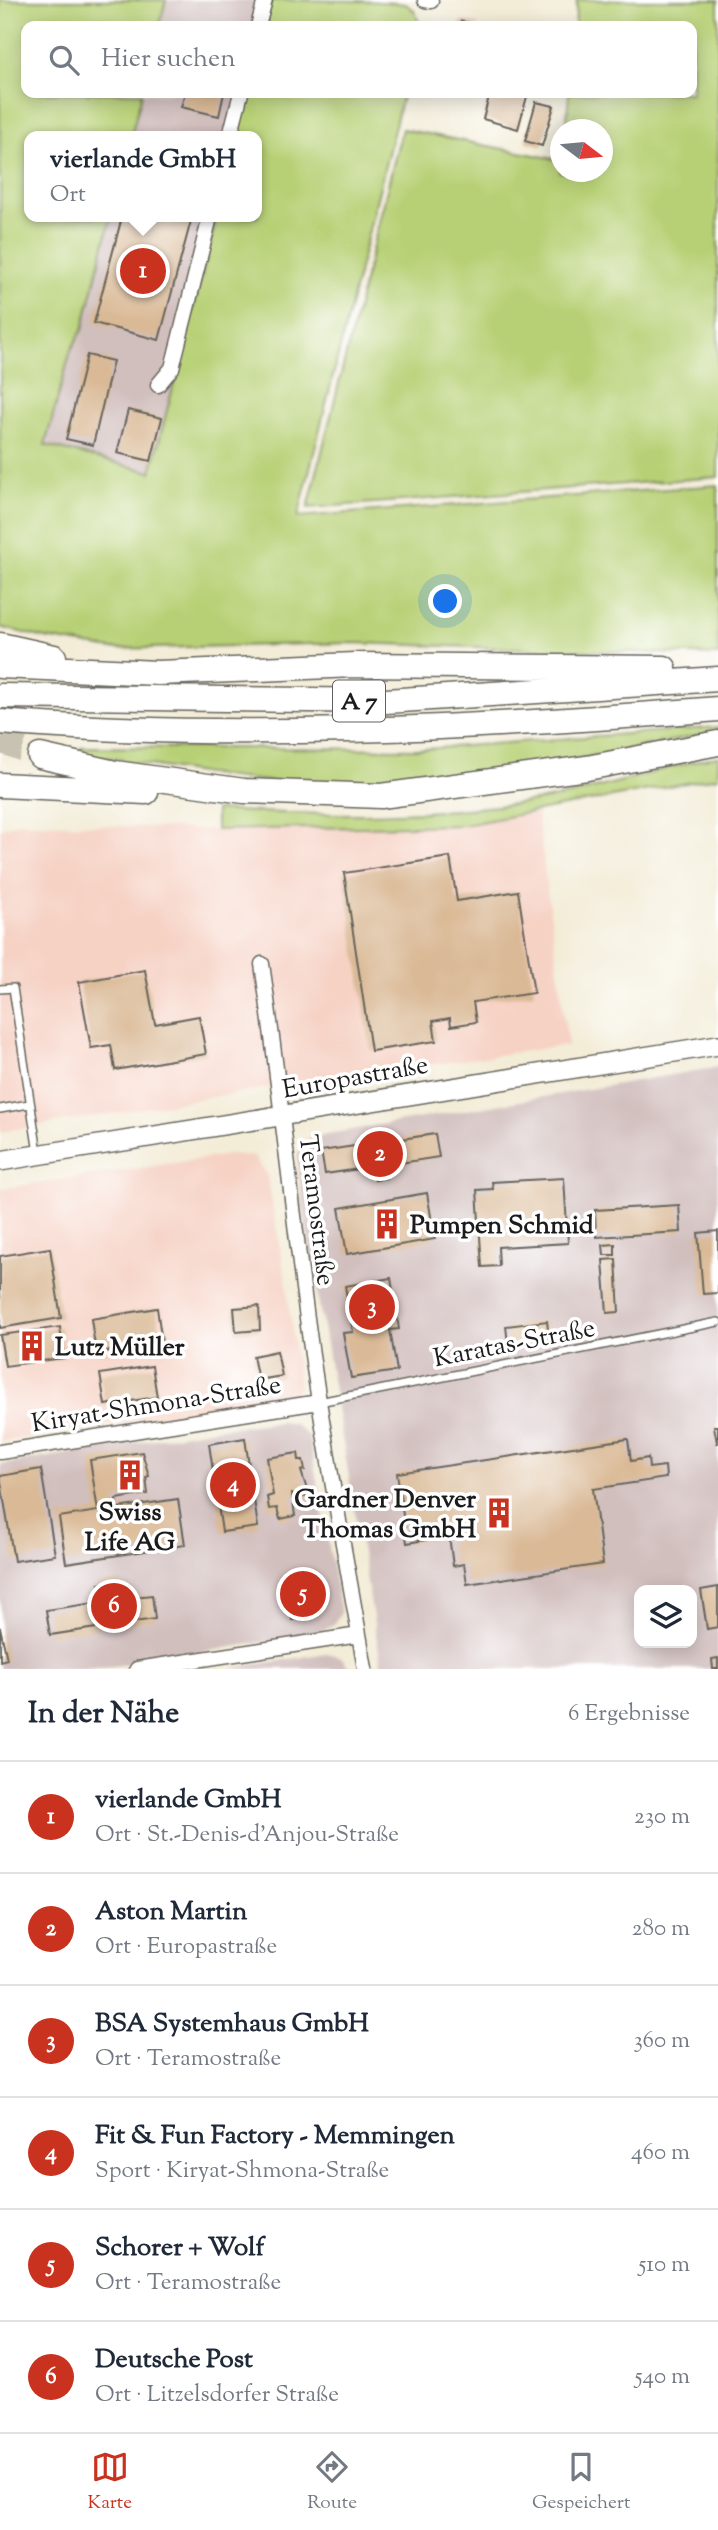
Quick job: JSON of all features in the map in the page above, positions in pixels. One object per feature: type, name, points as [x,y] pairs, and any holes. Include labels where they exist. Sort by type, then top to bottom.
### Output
[{"type":"highway","points":[[0,645],[113,671]]},
{"type":"highway","points":[[0,666],[158,673],[382,665],[718,669]]},
{"type":"highway","name":"A 7","points":[[0,696],[386,701],[718,679]]},
{"type":"highway","name":"A 7","points":[[0,722],[239,730],[386,728],[718,709]]},
{"type":"highway","points":[[0,785],[162,793],[244,790],[381,796],[429,792],[587,768],[718,743]]},
{"type":"highway","points":[[40,755],[115,773],[244,790]]},
{"type":"main road","name":"Europastraße","points":[[0,1160],[718,1045]]},
{"type":"street","points":[[259,21],[264,0]]},
{"type":"street","points":[[231,131],[240,98]]},
{"type":"street","points":[[158,385],[172,368],[209,222]]},
{"type":"street","name":"Teramostraße","points":[[262,964],[319,1402],[365,1669]]},
{"type":"street","name":"Kiryat-Shmona-Straße","points":[[0,1452],[319,1402]]},
{"type":"street","points":[[137,1669],[359,1635]]},
{"type":"lane","points":[[0,989],[13,988],[38,1154]]},
{"type":"lane","points":[[0,1109],[29,1104]]},
{"type":"lane","name":"Karatas-Straße","points":[[319,1402],[718,1322]]},
{"type":"shaded area","points":[[166,0],[271,0],[266,21],[160,21]]},
{"type":"shaded area","points":[[141,98],[247,98],[238,131],[132,131]]},
{"type":"shaded area","points":[[110,222],[216,222],[151,472],[45,445],[71,350],[83,329]]},
{"type":"shaded area","points":[[537,813],[568,1045],[260,1089],[0,1132],[0,829],[18,822],[216,830],[464,825]]},
{"type":"shaded area","points":[[718,1067],[718,1669],[382,1669],[303,1210],[297,1158],[308,1139]]},
{"type":"shaded area","points":[[234,1154],[254,1157],[267,1175],[286,1280],[299,1388],[291,1396],[0,1442],[0,1189]]},
{"type":"shaded area","points":[[281,1422],[295,1424],[309,1437],[341,1613],[332,1626],[312,1634],[114,1666],[89,1669],[0,1669],[0,1465],[222,1428]]},
{"type":"shaded area","points":[[327,1653],[341,1657],[351,1669],[228,1669]]},
{"type":"green space","points":[[0,0],[166,0],[160,21],[21,21],[21,98],[141,98],[132,131],[24,131],[24,222],[110,222],[83,329],[71,350],[45,445],[151,472],[216,222],[262,222],[262,131],[238,131],[247,98],[402,98],[298,517],[718,485],[718,655],[353,643],[112,649],[45,638],[0,627]]},
{"type":"green space","points":[[271,0],[405,4],[415,13],[418,21],[266,21]]},
{"type":"green space","points":[[577,0],[718,0],[718,477],[308,508],[402,129],[550,158],[550,182],[613,182],[613,119],[567,119],[569,98],[697,98],[697,21],[575,21]]},
{"type":"green space","points":[[718,727],[718,732],[543,765],[410,783],[366,785],[258,780],[81,753],[81,747],[424,749]]},
{"type":"green space","points":[[718,756],[718,777],[464,825],[216,830],[216,810],[379,814],[501,806],[564,796]]},
{"type":"building","points":[[184,98],[223,98],[219,116],[181,107]]},
{"type":"building","points":[[489,98],[527,98],[518,129],[483,119]]},
{"type":"building","points":[[536,102],[554,106],[542,146],[525,141]]},
{"type":"building","points":[[121,222],[191,222],[159,340],[94,323]]},
{"type":"building","points":[[87,355],[113,361],[93,445],[66,439]]},
{"type":"building","points":[[128,410],[162,418],[151,461],[117,453]]},
{"type":"building","points":[[450,857],[457,901],[518,891],[534,993],[473,1002],[476,1022],[451,1026],[450,1018],[433,1021],[436,1041],[371,1051],[344,873]]},
{"type":"building","points":[[145,970],[155,1024],[199,1016],[206,1054],[115,1070],[111,1045],[91,1048],[79,982]]},
{"type":"building","points":[[435,1134],[439,1157],[394,1164],[395,1169],[385,1171],[386,1178],[375,1180],[373,1167],[325,1174],[321,1151]]},
{"type":"building","points":[[564,1178],[568,1243],[498,1247],[499,1266],[482,1267],[477,1190],[493,1189],[492,1182]]},
{"type":"building","name":"Pumpen Schmid","points":[[427,1193],[435,1239],[347,1254],[339,1208]]},
{"type":"building","points":[[679,1205],[681,1232],[596,1237],[595,1210]]},
{"type":"building","points":[[718,1231],[718,1293],[703,1294],[698,1233]]},
{"type":"building","points":[[615,1244],[615,1255],[604,1255],[603,1245]]},
{"type":"building","points":[[50,1248],[61,1318],[0,1328],[0,1256]]},
{"type":"building","points":[[616,1259],[619,1312],[607,1313],[603,1260]]},
{"type":"building","points":[[391,1278],[399,1329],[390,1330],[397,1371],[351,1378],[343,1333],[353,1332],[345,1286]]},
{"type":"building","points":[[259,1306],[260,1330],[236,1332],[234,1308]]},
{"type":"building","points":[[157,1308],[162,1343],[96,1353],[91,1319]]},
{"type":"building","points":[[547,1321],[549,1339],[508,1344],[506,1326]]},
{"type":"building","name":"Lutz Müller","points":[[60,1327],[64,1358],[5,1366],[0,1335]]},
{"type":"building","points":[[277,1351],[282,1376],[258,1380],[253,1356]]},
{"type":"building","points":[[152,1366],[157,1397],[105,1405],[100,1374]]},
{"type":"building","points":[[714,1426],[718,1426],[718,1443],[717,1443]]},
{"type":"building","points":[[245,1438],[258,1527],[222,1532],[209,1444]]},
{"type":"building","name":"Gardner Denver Thomas GmbH","points":[[628,1439],[631,1461],[648,1458],[649,1468],[665,1466],[666,1478],[593,1489],[603,1564],[467,1584],[464,1564],[453,1566],[449,1536],[407,1543],[397,1473]]},
{"type":"building","points":[[142,1452],[149,1476],[146,1477],[148,1494],[116,1499],[117,1508],[178,1499],[185,1545],[66,1563],[59,1517],[98,1511],[90,1460]]},
{"type":"building","points":[[298,1453],[299,1460],[303,1460],[305,1470],[301,1471],[309,1496],[297,1498],[296,1494],[292,1494],[295,1516],[280,1519],[277,1508],[269,1509],[267,1497],[273,1495],[267,1458]]},
{"type":"building","points":[[41,1469],[55,1555],[14,1561],[0,1476]]},
{"type":"building","points":[[314,1568],[321,1607],[311,1609],[312,1616],[292,1620],[285,1581],[305,1577],[304,1569]]},
{"type":"building","points":[[119,1581],[123,1598],[152,1595],[155,1619],[50,1635],[46,1610],[102,1602],[99,1584]]},
{"type":"building","points":[[718,1587],[718,1627],[707,1629],[701,1590]]},
{"type":"building","points":[[0,1627],[7,1659],[0,1661]]},
{"type":"building","points":[[718,1658],[718,1669],[713,1669],[712,1659]]},
{"type":"tunnel","points":[[0,741],[40,756]]},
{"type":"place","name":"vierlande GmbH","points":[[143,271]]},
{"type":"place","name":"Aston Martin","points":[[380,1154]]},
{"type":"place","name":"Pumpen Schmid","points":[[387,1224]]},
{"type":"place","name":"BSA Systemhaus GmbH","points":[[372,1307]]},
{"type":"place","name":"Lutz Müller","points":[[32,1346]]},
{"type":"place","name":"Swiss Life AG","points":[[130,1475]]},
{"type":"place","name":"Fit & Fun Factory - Memmingen","points":[[233,1485]]},
{"type":"place","name":"Gardner Denver Thomas GmbH","points":[[499,1513]]},
{"type":"place","name":"Schorer + Wolf","points":[[303,1594]]},
{"type":"place","name":"Deutsche Post","points":[[114,1606]]}]
